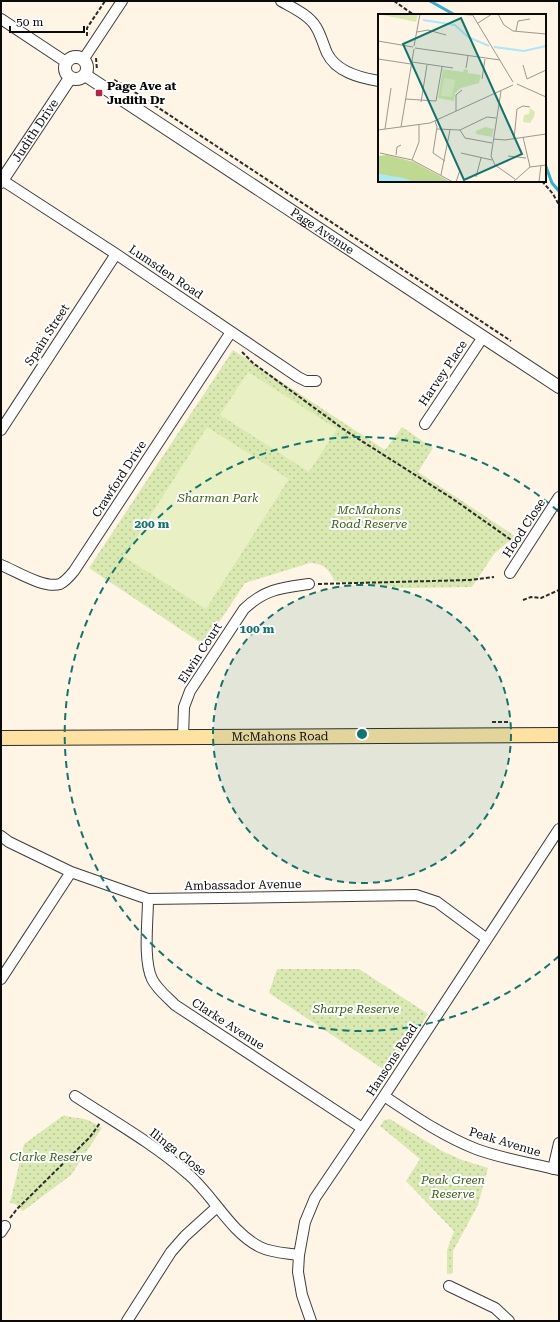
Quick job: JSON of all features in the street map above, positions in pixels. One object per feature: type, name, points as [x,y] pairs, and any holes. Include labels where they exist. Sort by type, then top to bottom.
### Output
[{"type":"main road","name":"McMahons Road","points":[[1,738],[559,735]]},
{"type":"street","points":[[83,60],[122,1]]},
{"type":"street","points":[[281,1],[308,18],[316,26],[327,53],[332,61],[343,70],[360,78],[378,81]]},
{"type":"street","points":[[1,19],[66,62]]},
{"type":"street","points":[[76,57],[83,60],[87,69],[85,75],[76,80],[67,76],[65,69],[66,62],[76,57]]},
{"type":"street","name":"Page Avenue","points":[[85,75],[559,387]]},
{"type":"street","name":"Judith Drive","points":[[2,181],[70,78]]},
{"type":"street","name":"Lumsden Road","points":[[2,181],[116,254],[298,377],[306,381],[316,381]]},
{"type":"street","name":"Spain Street","points":[[1,430],[116,254]]},
{"type":"street","name":"Crawford Drive","points":[[1,565],[43,584],[60,584],[68,579],[231,332]]},
{"type":"street","name":"Harvey Place","points":[[425,424],[483,337]]},
{"type":"street","name":"Hood Close","points":[[510,573],[559,497]]},
{"type":"street","name":"Elwin Court","points":[[183,737],[184,707],[190,691],[244,609],[265,593],[280,588],[309,584]]},
{"type":"street","name":"Hansons Road","points":[[311,1321],[302,1295],[298,1272],[299,1255],[305,1222],[315,1198],[384,1096],[486,938],[559,829]]},
{"type":"street","name":"Ambassador Avenue","points":[[1,836],[9,842],[71,872],[148,899],[416,895],[437,902],[486,938]]},
{"type":"street","points":[[1,979],[71,872]]},
{"type":"street","name":"Clarke Avenue","points":[[148,899],[147,957],[152,979],[160,990],[175,1005],[362,1128]]},
{"type":"street","name":"Ilinga Close","points":[[75,1096],[166,1156],[189,1174],[203,1188],[234,1226],[251,1242],[270,1251],[299,1255]]},
{"type":"street","name":"Peak Avenue","points":[[384,1096],[435,1130],[476,1149],[556,1170]]},
{"type":"street","points":[[556,1170],[559,1143]]},
{"type":"street","points":[[127,1321],[171,1252],[184,1236],[217,1207]]},
{"type":"street","points":[[449,1286],[495,1308],[510,1321]]},
{"type":"path","points":[[87,39],[87,28],[104,1]]},
{"type":"path","points":[[394,1],[413,14]]},
{"type":"path","points":[[96,58],[98,71]]},
{"type":"path","points":[[113,80],[124,85],[516,344]]},
{"type":"path","points":[[543,182],[553,194],[559,206]]},
{"type":"path","points":[[242,352],[253,363],[346,431],[459,503],[525,550]]},
{"type":"path","points":[[309,584],[469,580],[494,577]]},
{"type":"path","points":[[522,600],[531,597],[541,598],[559,590]]},
{"type":"path","points":[[3,1229],[16,1209],[90,1137],[105,1116]]},
{"type":"green space","points":[[233,350],[385,450],[402,427],[433,448],[418,472],[515,536],[494,554],[472,587],[404,588],[334,581],[328,570],[314,563],[245,583],[204,645],[89,568]]},
{"type":"green space","points":[[248,372],[337,429],[309,472],[220,415]]},
{"type":"green space","name":"Sharman Park","points":[[207,427],[289,479],[206,609],[124,557]]},
{"type":"green space","name":"Sharpe Reserve","points":[[277,969],[359,969],[428,1014],[389,1073],[269,993]]},
{"type":"green space","name":"Clarke Reserve","points":[[64,1115],[87,1120],[102,1128],[71,1175],[23,1211],[15,1204],[10,1203],[24,1144]]},
{"type":"green space","name":"Peak Green Reserve","points":[[390,1119],[442,1151],[462,1160],[488,1168],[478,1205],[453,1251],[453,1273],[447,1274],[447,1250],[454,1231],[406,1181],[420,1159],[380,1126],[384,1120]]},
{"type":"waterway","points":[[430,1],[453,14]]},
{"type":"waterway","points":[[546,167],[552,183],[559,191]]},
{"type":"place","name":"Page Ave at Judith Dr","points":[[99,93]]},
{"type":"park label","name":"McMahons Road Reserve","points":[[369,517]]}]
